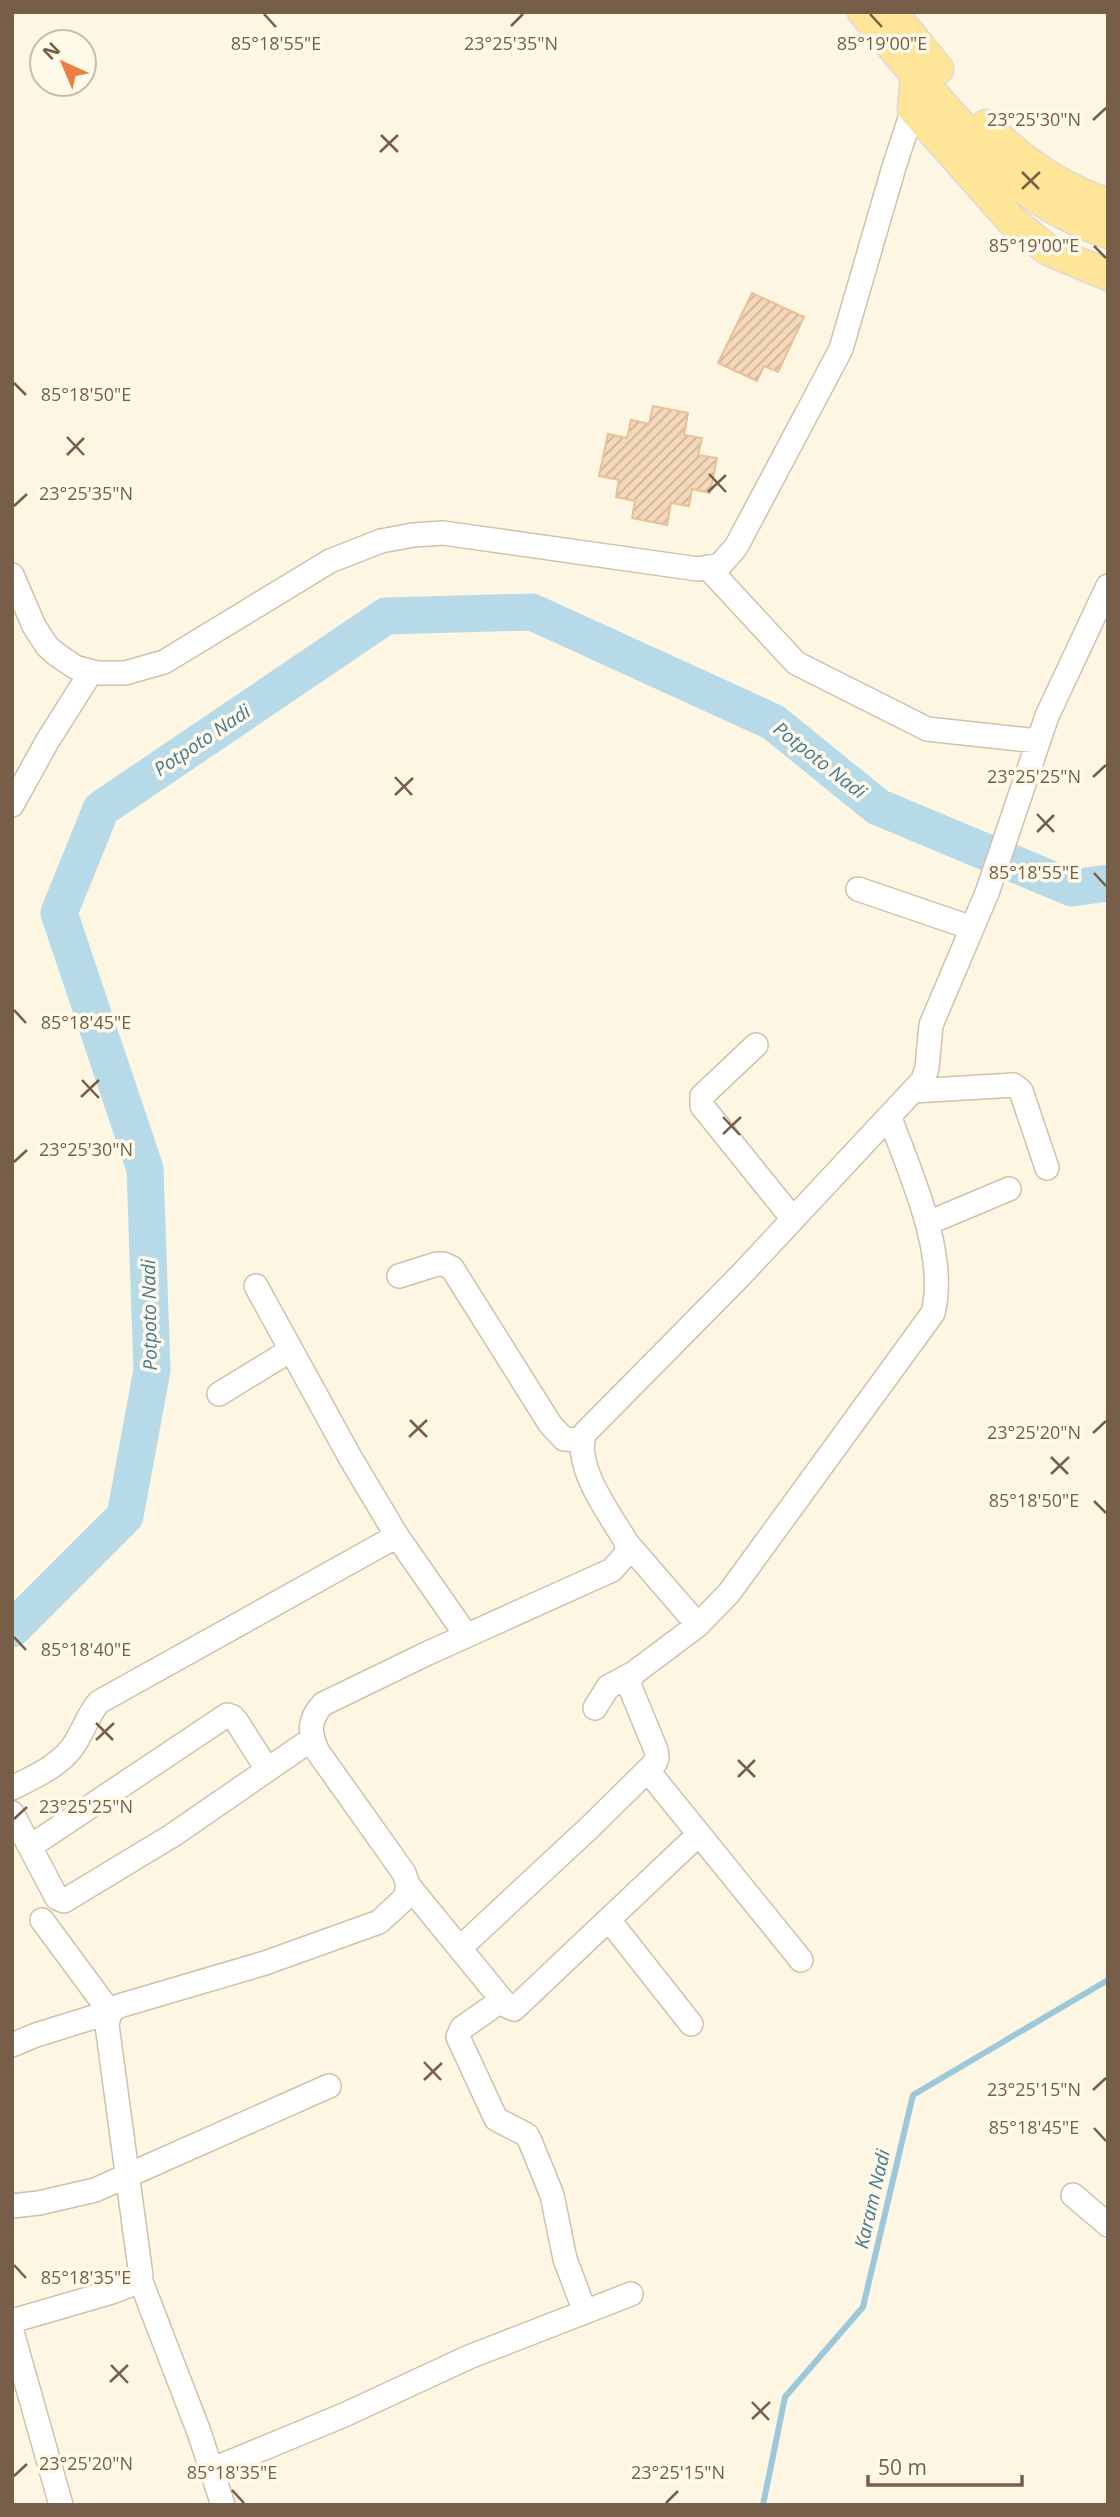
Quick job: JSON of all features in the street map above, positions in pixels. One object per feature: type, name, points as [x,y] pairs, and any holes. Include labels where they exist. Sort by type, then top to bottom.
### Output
[{"type":"main road","points":[[863,12],[1001,140],[1061,186],[1108,204]]},
{"type":"main road","points":[[892,12],[921,65],[982,148],[1027,191],[1080,223],[1108,233]]},
{"type":"main road","points":[[921,65],[914,109],[1011,220],[1048,250],[1108,275]]},
{"type":"street","points":[[12,575],[34,626],[47,646],[75,667],[91,672],[125,673],[164,662],[330,561],[381,541],[443,533],[698,569],[720,565],[736,547],[841,349],[894,167],[914,109]]},
{"type":"street","points":[[709,569],[796,663],[928,729],[1038,741]]},
{"type":"street","points":[[698,1625],[627,1544],[585,1467],[581,1451],[582,1440],[588,1429],[890,1118],[925,1075],[931,1025],[987,893],[1047,716],[1108,586]]},
{"type":"street","points":[[12,805],[48,740],[91,672]]},
{"type":"street","points":[[858,889],[972,928]]},
{"type":"street","points":[[756,1045],[702,1096],[700,1101],[793,1219]]},
{"type":"street","points":[[913,1091],[1014,1085],[1021,1091],[1046,1168]]},
{"type":"street","points":[[595,1707],[608,1688],[634,1673],[698,1625],[729,1594],[929,1321],[936,1298],[928,1223],[890,1118]]},
{"type":"street","points":[[928,1223],[1009,1189]]},
{"type":"street","points":[[399,1276],[437,1264],[453,1268],[550,1424],[564,1439],[582,1440]]},
{"type":"street","points":[[256,1286],[397,1536],[466,1635]]},
{"type":"street","points":[[219,1394],[291,1350]]},
{"type":"street","points":[[12,1788],[40,1774],[65,1755],[76,1742],[99,1702],[397,1536]]},
{"type":"street","points":[[627,1544],[626,1554],[612,1570],[466,1635],[324,1704],[315,1713],[311,1725],[312,1739],[318,1752],[404,1872],[408,1885],[511,2008],[519,2006],[699,1834]]},
{"type":"street","points":[[461,1947],[654,1763],[657,1754],[630,1687],[634,1673]]},
{"type":"street","points":[[28,1854],[227,1715],[237,1721],[267,1769]]},
{"type":"street","points":[[12,1812],[28,1854],[57,1898],[66,1900],[173,1835],[312,1739]]},
{"type":"street","points":[[648,1771],[801,1960]]},
{"type":"street","points":[[12,2045],[110,2012],[118,2006],[265,1963],[379,1922],[405,1898],[408,1885]]},
{"type":"street","points":[[42,1920],[110,2012],[107,2025],[140,2279],[194,2419],[223,2505]]},
{"type":"street","points":[[609,1920],[691,2024]]},
{"type":"street","points":[[502,2000],[462,2028],[458,2037],[496,2119],[527,2135],[530,2141],[552,2195],[565,2259],[585,2312]]},
{"type":"street","points":[[12,2206],[39,2203],[95,2190],[329,2086]]},
{"type":"street","points":[[1073,2195],[1108,2225]]},
{"type":"street","points":[[12,2321],[112,2292],[135,2284],[140,2279]]},
{"type":"street","points":[[211,2470],[469,2357],[631,2294]]},
{"type":"street","points":[[12,2332],[61,2505]]},
{"type":"building","points":[[752,293],[804,317],[778,372],[764,366],[757,381],[718,363]]},
{"type":"building","points":[[653,406],[688,413],[684,435],[702,438],[698,455],[717,458],[710,493],[692,489],[689,506],[671,503],[667,525],[632,518],[635,501],[616,497],[619,480],[599,476],[608,434],[627,438],[631,420],[649,424]]},
{"type":"waterway","name":"Potpoto Nadi","points":[[12,1629],[125,1516],[152,1370],[145,1169],[59,913],[101,809],[386,616],[532,612],[773,722],[878,807],[1072,888],[1108,883]]},
{"type":"waterway","name":"Karam Nadi","points":[[763,2505],[785,2397],[863,2307],[913,2095],[1108,1980]]}]
